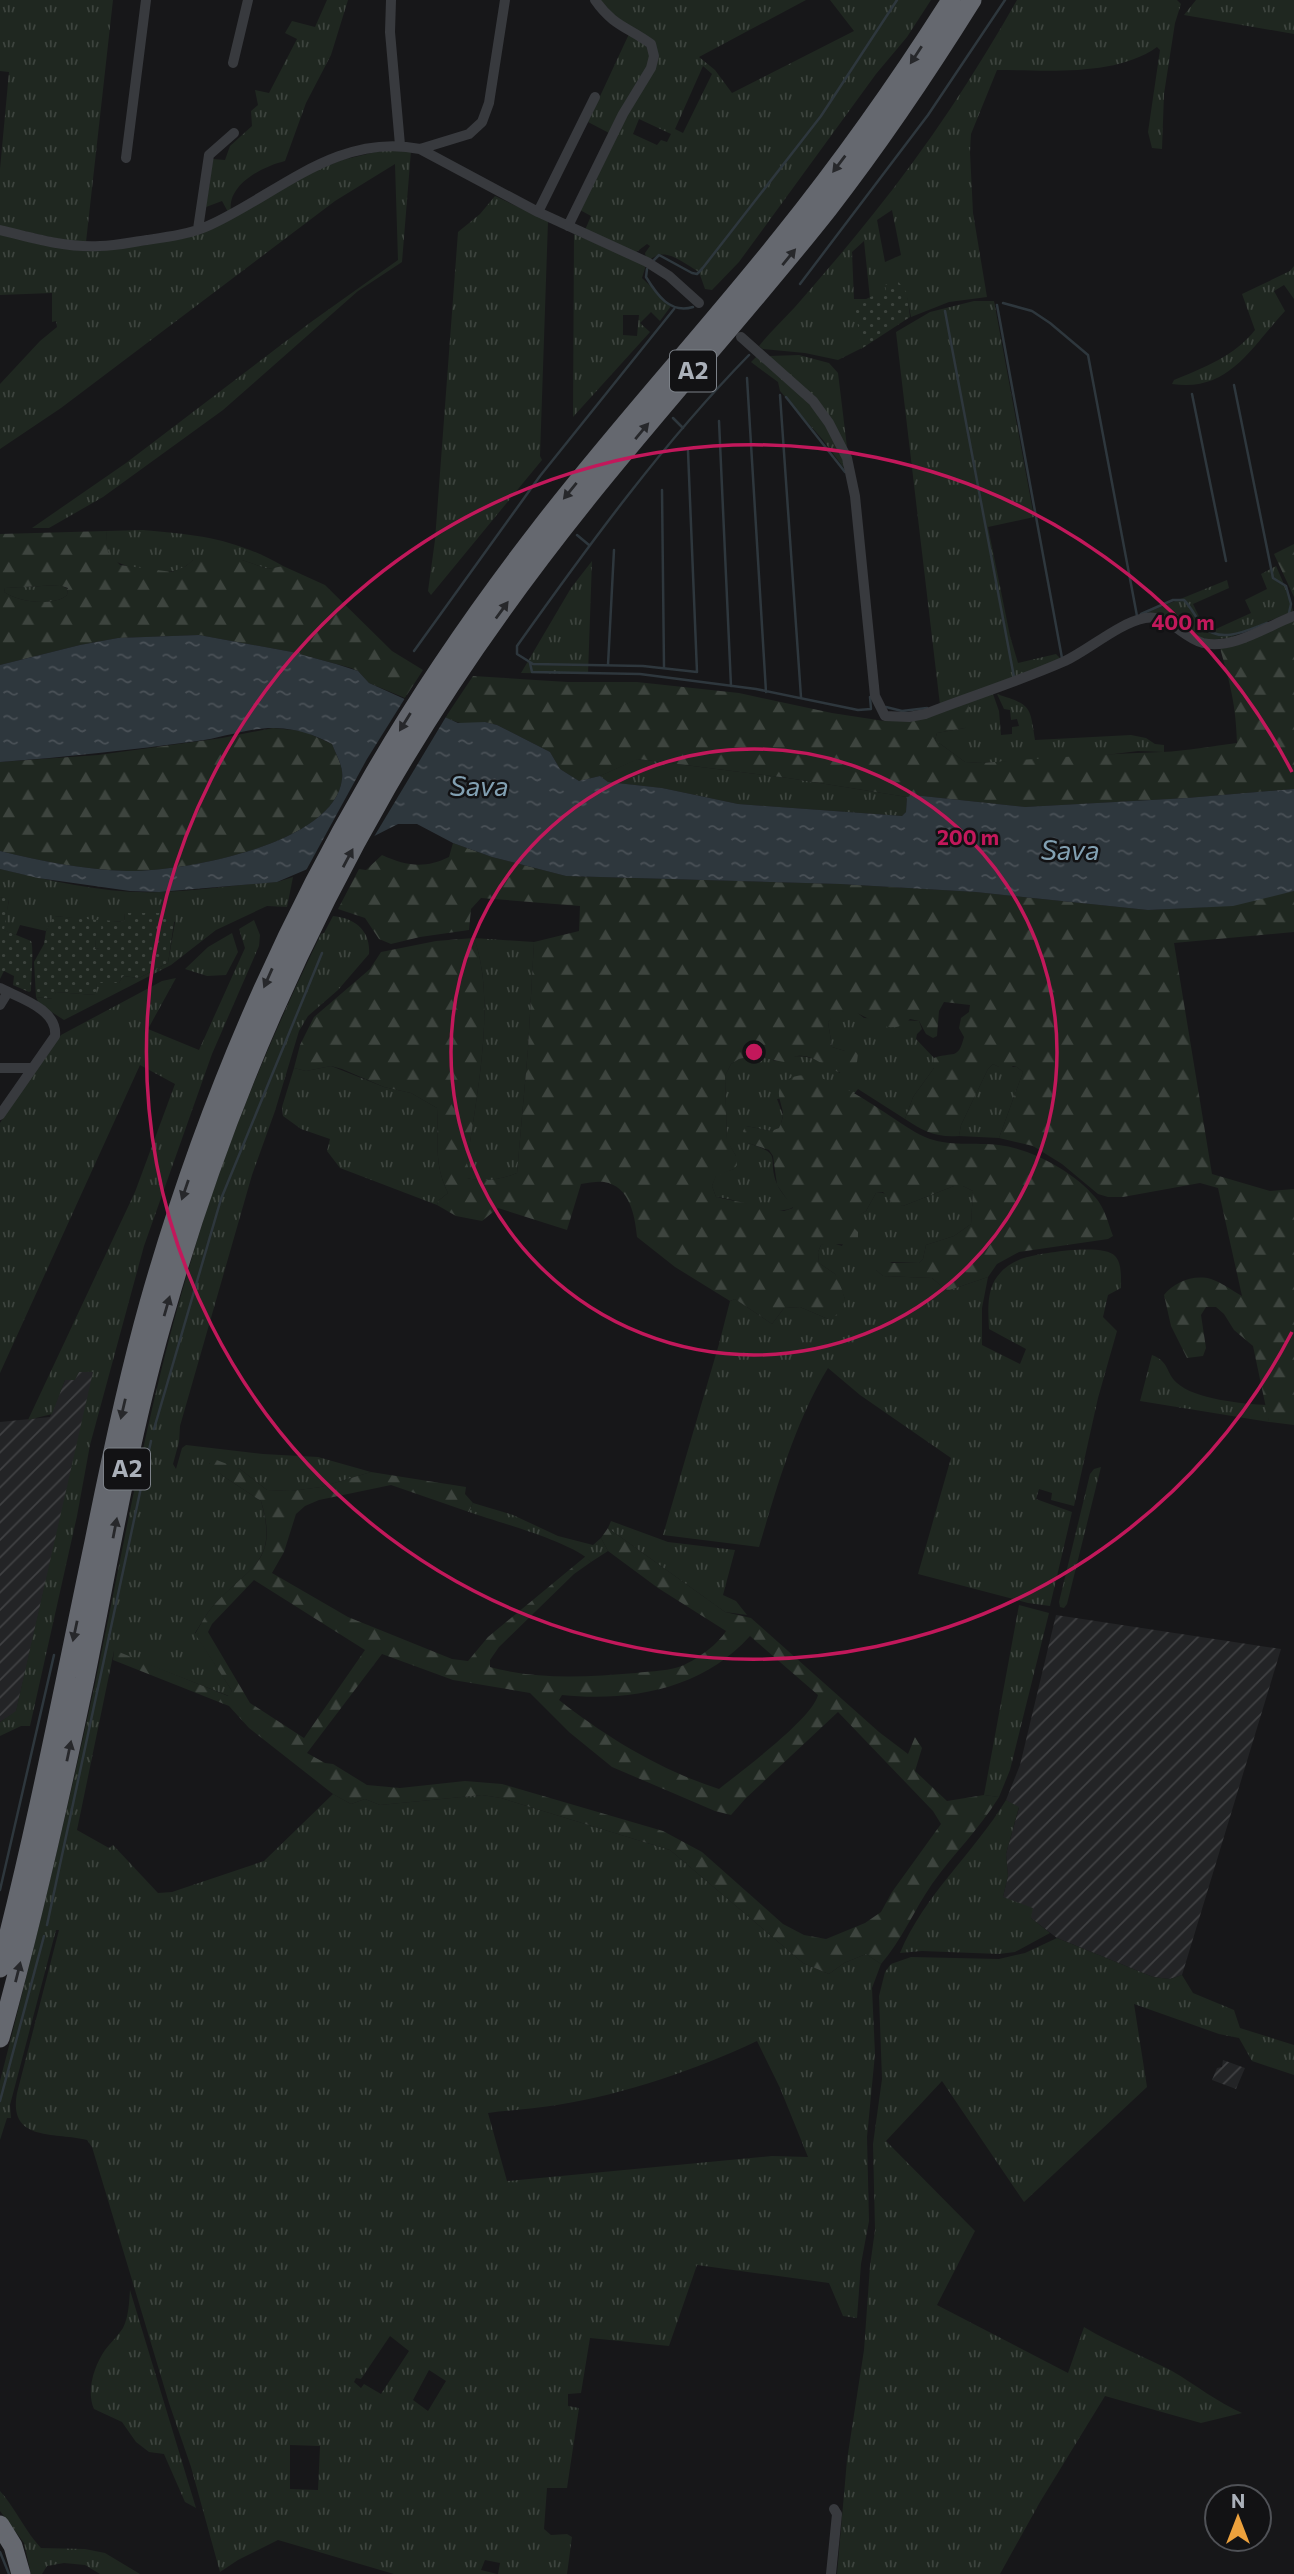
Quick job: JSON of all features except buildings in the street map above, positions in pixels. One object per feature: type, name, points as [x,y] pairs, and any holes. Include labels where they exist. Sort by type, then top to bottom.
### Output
[{"type":"highway","name":"A2","points":[[0,1968],[31,1845],[111,1459],[149,1303],[182,1195],[223,1086],[307,917],[369,782],[442,664],[508,570],[558,505],[814,197],[879,109],[951,0]]},
{"type":"highway","name":"A2","points":[[0,2038],[39,1888],[84,1685],[123,1488],[166,1309],[208,1179],[307,917],[463,666],[529,573],[580,507],[829,207],[895,118],[972,0]]},
{"type":"highway","points":[[1,2528],[17,2555],[21,2574]]},
{"type":"street","points":[[126,158],[146,0]]},
{"type":"street","points":[[233,63],[248,0]]},
{"type":"street","points":[[391,0],[390,32],[400,145]]},
{"type":"street","points":[[421,149],[468,134],[482,122],[489,103],[505,0]]},
{"type":"street","points":[[568,226],[653,61],[651,44],[610,19],[595,0]]},
{"type":"street","points":[[538,212],[595,97]]},
{"type":"street","points":[[198,229],[209,155],[234,133]]},
{"type":"street","points":[[0,230],[70,245],[99,247],[159,239],[208,226],[279,184],[322,163],[358,151],[400,145],[421,149],[538,212],[647,262],[699,303]]},
{"type":"street","points":[[741,337],[813,401],[829,423],[847,458],[855,496],[875,696],[886,716],[909,717],[925,714],[1062,662],[1142,619],[1156,617],[1202,642],[1218,644],[1294,616]]},
{"type":"street","points":[[0,1005],[4,990],[42,1010],[52,1018],[56,1027],[55,1035],[0,1115]]},
{"type":"street","points":[[0,1068],[31,1068]]},
{"type":"street","points":[[831,2574],[836,2514],[834,2510]]},
{"type":"shaded area","points":[[78,1372],[94,1372],[16,1712],[0,1722],[0,1422],[50,1417],[65,1380]]},
{"type":"shaded area","points":[[1056,1615],[1281,1649],[1182,1975],[1170,1979],[1153,1977],[1057,1938],[1003,1897],[1008,1876],[1006,1854],[1019,1808],[1006,1800],[1020,1765]]},
{"type":"shaded area","points":[[1223,2060],[1245,2068],[1236,2089],[1212,2080],[1217,2068],[1222,2067]]},
{"type":"green space","points":[[0,0],[113,0],[86,242],[78,243],[0,226],[0,169],[9,72],[0,71]]},
{"type":"green space","points":[[327,0],[348,0],[331,55],[306,103],[285,161],[267,167],[241,185],[231,201],[231,211],[228,212],[222,201],[206,207],[213,159],[225,160],[230,146],[252,126],[251,111],[258,105],[255,90],[269,93],[297,39],[285,33],[292,21],[315,27]]},
{"type":"green space","points":[[598,0],[806,0],[699,57],[715,70],[732,93],[854,31],[830,0],[931,0],[907,37],[876,74],[739,262],[712,290],[705,289],[699,272],[680,260],[667,255],[655,256],[649,261],[646,259],[645,253],[650,246],[647,244],[635,253],[585,230],[591,216],[580,210],[657,49],[620,24]],"holes":[[[703,66],[712,74],[683,133],[675,129]],[[639,119],[671,134],[667,142],[661,140],[657,145],[633,134]]]},
{"type":"green space","points":[[1017,0],[1177,0],[1181,4],[1175,23],[1164,94],[1162,149],[1152,148],[1148,132],[1160,50],[1157,47],[1140,57],[1101,67],[1058,71],[997,70],[971,134],[970,152],[973,213],[987,297],[949,302],[911,317],[907,297],[861,315],[866,346],[838,360],[805,353],[763,349],[759,346],[894,188],[950,109]],"holes":[[[892,210],[901,255],[885,262],[877,220]],[[864,241],[870,299],[854,299],[852,252]]]},
{"type":"green space","points":[[1196,0],[1294,0],[1294,34],[1184,15]]},
{"type":"green space","points":[[629,34],[644,41],[652,59],[611,134],[588,122]]},
{"type":"green space","points":[[380,151],[411,151],[402,262],[358,291],[223,410],[103,497],[49,528],[32,528],[126,463],[311,322],[398,260],[395,164],[335,201],[61,408],[0,449],[0,384],[40,341],[57,327],[56,321],[52,322],[52,293],[0,295],[0,234],[58,247],[99,251],[180,239],[302,176],[342,160]]},
{"type":"green space","points":[[495,196],[548,221],[542,460],[431,595],[428,591],[435,540],[458,232],[480,214]]},
{"type":"green space","points":[[574,234],[646,265],[642,278],[671,306],[660,321],[651,312],[640,323],[650,332],[573,417]],"holes":[[[623,315],[639,315],[637,336],[623,335]]]},
{"type":"green space","points":[[1294,266],[1294,299],[1284,285],[1274,291],[1285,311],[1238,364],[1209,381],[1192,385],[1172,384],[1174,380],[1228,354],[1247,339],[1255,330],[1242,294],[1290,271]]},
{"type":"green space","points":[[897,280],[907,293],[910,317],[861,349],[855,304],[886,290],[885,285]]},
{"type":"green space","points":[[974,301],[994,301],[1034,517],[988,527],[1010,636],[1018,663],[1056,654],[1061,659],[940,705],[896,332],[930,312]]},
{"type":"green space","points":[[799,355],[829,363],[838,373],[847,447],[769,356]]},
{"type":"green space","points":[[757,356],[799,392],[829,428],[849,475],[823,440],[780,391],[778,382],[751,362]]},
{"type":"green space","points":[[143,530],[215,539],[248,549],[283,566],[268,569],[242,560],[193,560],[180,569],[160,572],[131,567],[111,558],[107,548],[106,531]]},
{"type":"green space","points":[[106,531],[108,552],[120,565],[172,572],[203,557],[242,560],[268,569],[283,566],[325,585],[392,651],[423,670],[405,698],[369,683],[358,671],[351,668],[292,652],[199,635],[118,638],[0,665],[0,534]],"holes":[[[59,585],[68,588],[67,595],[61,599],[45,602],[27,601],[4,592],[5,588]]]},
{"type":"green space","points":[[1294,544],[1294,597],[1274,554]]},
{"type":"green space","points":[[592,561],[588,674],[521,673],[571,588]]},
{"type":"green space","points":[[1276,566],[1293,611],[1229,638],[1203,640],[1141,615],[1227,580],[1229,588],[1193,604],[1207,633],[1251,613],[1245,600],[1267,589],[1261,574]]},
{"type":"green space","points":[[60,585],[68,589],[67,595],[54,601],[27,601],[4,592],[5,588]]},
{"type":"green space","points":[[1294,619],[1294,789],[1025,807],[913,795],[907,797],[788,778],[638,759],[600,776],[579,781],[560,769],[550,752],[497,725],[485,722],[466,725],[445,718],[473,676],[568,682],[637,682],[739,693],[884,721],[969,702],[968,723],[965,728],[937,733],[935,740],[965,762],[1190,750],[1237,743],[1232,694],[1220,648]]},
{"type":"green space","points":[[993,694],[999,711],[1001,735],[1012,734],[1012,727],[1019,726],[1017,719],[1011,720],[1010,710],[1004,709],[997,694],[1026,708],[1032,719],[1035,740],[1131,735],[1164,745],[1164,752],[1138,751],[983,763],[965,762],[935,740],[937,733],[965,728],[969,702]]},
{"type":"green space","points":[[273,728],[303,731],[332,744],[342,770],[342,779],[333,802],[313,821],[285,837],[216,860],[151,870],[79,867],[0,851],[0,762],[98,755],[222,738]]},
{"type":"green space","points":[[637,759],[788,778],[907,797],[906,812],[902,816],[738,804],[662,788],[608,782],[600,776]]},
{"type":"green space","points":[[453,843],[492,857],[566,876],[840,884],[976,892],[1148,910],[1207,907],[1294,891],[1294,932],[1174,943],[1212,1174],[1270,1191],[1294,1189],[1294,1425],[1269,1422],[1253,1346],[1234,1330],[1216,1307],[1206,1307],[1201,1315],[1206,1348],[1203,1356],[1187,1358],[1171,1326],[1164,1295],[1185,1280],[1211,1279],[1242,1296],[1218,1188],[1200,1183],[1123,1197],[1108,1197],[1098,1194],[1062,1164],[1033,1146],[999,1138],[1023,1072],[1013,1066],[1006,1072],[993,1064],[988,1069],[961,1125],[959,1136],[930,1133],[905,1119],[913,1097],[934,1068],[934,1058],[954,1054],[959,1049],[964,1037],[959,1028],[961,1018],[969,1012],[970,1005],[944,1002],[939,1011],[937,1036],[933,1038],[926,1034],[919,1021],[910,1019],[899,1026],[888,1027],[848,1011],[838,1013],[828,1022],[832,1047],[845,1051],[854,1050],[858,1054],[857,1062],[847,1074],[801,1056],[784,1062],[753,1056],[731,1064],[725,1076],[727,1140],[736,1156],[737,1165],[734,1169],[716,1176],[712,1186],[716,1197],[784,1211],[793,1208],[777,1185],[773,1156],[769,1150],[748,1143],[743,1131],[746,1126],[771,1131],[779,1128],[783,1113],[780,1088],[787,1080],[801,1075],[818,1077],[837,1084],[925,1137],[952,1143],[1012,1147],[1051,1163],[1076,1179],[1095,1197],[1104,1211],[1113,1236],[1108,1239],[1019,1252],[997,1264],[988,1277],[947,1291],[932,1278],[883,1276],[876,1270],[876,1266],[878,1263],[919,1263],[923,1259],[926,1245],[954,1236],[971,1224],[973,1191],[963,1186],[954,1186],[903,1206],[893,1204],[883,1192],[876,1193],[866,1211],[853,1219],[852,1226],[858,1232],[858,1238],[845,1244],[821,1245],[818,1252],[819,1263],[835,1274],[839,1281],[845,1299],[840,1314],[828,1319],[800,1307],[784,1308],[772,1324],[735,1299],[730,1301],[675,1267],[637,1237],[630,1203],[620,1189],[613,1185],[602,1182],[581,1184],[567,1230],[498,1208],[482,1221],[456,1216],[437,1205],[448,1193],[438,1161],[437,1108],[411,1093],[384,1087],[342,1069],[331,1066],[306,1071],[294,1068],[300,1045],[314,1017],[370,969],[381,952],[436,941],[474,938],[481,963],[484,1020],[467,1178],[492,1180],[517,1173],[534,942],[579,931],[580,906],[481,898],[471,909],[469,930],[391,944],[379,939],[365,918],[338,909],[359,869],[366,870],[382,855],[407,864],[424,865],[449,857]]},
{"type":"green space","points":[[0,869],[79,886],[139,892],[277,882],[293,877],[287,907],[267,906],[216,930],[171,965],[64,1020],[39,1004],[36,997],[52,999],[56,992],[95,995],[97,983],[119,983],[123,976],[139,978],[168,963],[175,922],[160,913],[125,913],[124,922],[113,921],[99,948],[95,949],[97,921],[55,916],[46,931],[20,925],[16,935],[3,930],[9,900],[0,897]]},
{"type":"green space","points":[[0,897],[9,899],[4,930],[31,941],[29,992],[13,985],[14,976],[4,971],[0,979]]},
{"type":"green space","points":[[125,913],[175,916],[168,963],[139,978],[123,976],[119,983],[97,983],[96,995],[56,992],[53,999],[36,997],[34,962],[54,916],[98,920],[95,949],[99,948],[102,920],[124,922]]},
{"type":"green space","points":[[333,916],[348,919],[364,932],[369,954],[338,990],[308,1016],[299,1031],[252,1175],[180,1426],[173,1464],[176,1469],[182,1448],[186,1445],[318,1457],[371,1472],[321,1487],[291,1491],[267,1490],[240,1469],[209,1463],[223,1476],[261,1501],[266,1522],[266,1538],[257,1562],[213,1606],[195,1633],[232,1691],[229,1696],[114,1651],[77,1830],[109,1848],[113,1845],[158,1893],[172,1892],[264,1861],[333,1794],[351,1804],[365,1799],[380,1805],[482,1795],[501,1798],[670,1850],[803,1963],[829,1974],[844,1963],[866,1954],[881,1964],[872,1988],[875,2054],[867,2137],[869,2221],[861,2264],[857,2318],[843,2316],[829,2283],[697,2265],[669,2346],[590,2338],[581,2393],[568,2394],[568,2406],[579,2408],[567,2488],[547,2488],[544,2529],[551,2535],[567,2534],[572,2537],[567,2574],[498,2574],[500,2563],[485,2560],[481,2570],[497,2574],[394,2574],[278,2540],[220,2572],[191,2467],[169,2403],[92,2147],[87,2140],[48,2135],[26,2127],[19,2120],[16,2109],[17,2093],[59,1930],[56,1930],[10,2105],[11,2118],[7,2118],[0,2140],[0,2081],[73,1784],[149,1423],[174,1319],[216,1182],[248,1098],[283,1015],[321,934]],"holes":[[[757,2041],[780,2088],[808,2157],[772,2156],[507,2181],[488,2113],[548,2106],[609,2094],[660,2080]],[[390,2336],[409,2351],[381,2394],[364,2384],[361,2388],[354,2382],[356,2378],[361,2379]],[[429,2370],[446,2381],[428,2411],[413,2400]],[[290,2445],[320,2446],[318,2490],[290,2489]]]},
{"type":"green space","points":[[254,920],[260,935],[259,946],[212,1054],[144,1246],[90,1445],[77,1516],[30,1726],[21,1726],[0,1736],[0,1722],[16,1711],[93,1372],[79,1372],[75,1380],[65,1380],[52,1414],[28,1420],[135,1192],[175,1084],[140,1065],[0,1373],[0,1123],[35,1068],[61,1035],[162,981],[176,978],[148,1029],[199,1050],[245,948],[239,929]]},
{"type":"green space","points":[[232,933],[238,952],[226,975],[207,976],[185,969],[208,947]]},
{"type":"green space","points":[[474,938],[534,942],[517,1173],[486,1180],[467,1178],[484,1020],[481,963]]},
{"type":"green space","points":[[855,1011],[864,1018],[919,1021],[922,1029],[916,1039],[934,1058],[934,1068],[913,1097],[905,1119],[858,1089],[854,1094],[845,1089],[777,1099],[783,1115],[780,1128],[771,1131],[746,1126],[748,1143],[771,1154],[777,1184],[793,1207],[786,1210],[767,1209],[716,1197],[712,1186],[716,1175],[734,1169],[736,1156],[727,1141],[725,1076],[731,1064],[753,1056],[767,1057],[775,1061],[802,1056],[840,1073],[845,1051],[832,1047],[828,1022],[835,1013]]},
{"type":"green space","points":[[993,1064],[999,1067],[1017,1067],[1023,1072],[999,1138],[959,1136],[961,1125],[988,1069]]},
{"type":"green space","points":[[331,1066],[384,1087],[411,1093],[437,1108],[438,1161],[448,1193],[437,1205],[340,1168],[327,1151],[330,1139],[301,1129],[283,1116],[282,1107],[294,1068],[306,1071]]},
{"type":"green space","points":[[954,1186],[963,1186],[973,1191],[971,1224],[954,1236],[926,1245],[923,1259],[919,1263],[892,1262],[876,1270],[883,1276],[932,1278],[947,1291],[988,1277],[982,1308],[982,1345],[1020,1364],[1026,1349],[989,1329],[990,1292],[1003,1270],[1024,1258],[1085,1250],[1108,1252],[1115,1256],[1120,1267],[1121,1288],[1108,1295],[1103,1317],[1117,1331],[1098,1398],[1074,1506],[1051,1500],[1052,1493],[1039,1489],[1036,1499],[1072,1512],[1050,1606],[1028,1603],[918,1574],[951,1458],[860,1395],[828,1368],[796,1433],[759,1547],[663,1535],[730,1301],[735,1299],[772,1324],[784,1308],[800,1307],[828,1319],[845,1299],[835,1274],[819,1263],[818,1252],[821,1245],[830,1242],[842,1246],[853,1218],[866,1211],[876,1193],[885,1194],[890,1201],[903,1206]]},
{"type":"green space","points":[[1152,1355],[1165,1364],[1177,1383],[1195,1393],[1232,1402],[1267,1405],[1269,1422],[1140,1401]]},
{"type":"green space","points":[[214,1459],[240,1469],[267,1490],[291,1491],[321,1487],[371,1472],[466,1487],[465,1494],[473,1503],[469,1512],[391,1485],[319,1500],[305,1506],[296,1514],[284,1552],[272,1573],[348,1617],[452,1659],[468,1661],[488,1637],[586,1556],[591,1562],[574,1574],[499,1647],[490,1660],[490,1667],[544,1676],[636,1673],[679,1667],[696,1659],[713,1646],[726,1631],[658,1588],[608,1551],[601,1538],[608,1528],[725,1612],[751,1618],[879,1732],[908,1754],[915,1737],[922,1748],[915,1771],[947,1801],[984,1795],[999,1797],[932,1884],[881,1964],[866,1954],[844,1963],[829,1974],[803,1963],[670,1850],[501,1798],[482,1795],[380,1805],[365,1799],[351,1804],[333,1794],[249,1728],[229,1706],[113,1660],[114,1650],[228,1696],[232,1691],[195,1634],[213,1606],[258,1562],[267,1538],[266,1522],[261,1501],[209,1464]],"holes":[[[254,1580],[365,1650],[304,1738],[250,1703],[208,1632],[212,1624]],[[750,1636],[818,1695],[813,1705],[790,1731],[719,1789],[677,1773],[635,1752],[559,1700],[562,1695],[613,1696],[664,1688],[710,1669]],[[382,1654],[453,1680],[530,1693],[569,1732],[612,1767],[715,1811],[731,1815],[838,1712],[933,1811],[941,1824],[892,1892],[881,1912],[865,1923],[826,1939],[804,1935],[783,1924],[702,1852],[663,1831],[502,1784],[465,1781],[400,1788],[367,1785],[333,1764],[325,1763],[307,1753]]]},
{"type":"green space","points":[[1101,1467],[1067,1604],[1064,1608],[1060,1607],[1090,1474]]},
{"type":"green space","points":[[473,1503],[513,1515],[558,1536],[593,1545],[601,1538],[608,1551],[591,1562],[552,1540],[469,1512]]},
{"type":"green space","points":[[611,1521],[668,1542],[735,1550],[723,1595],[736,1601],[747,1615],[725,1612],[608,1528]]},
{"type":"green space","points":[[1019,1605],[1049,1613],[1010,1770],[999,1797],[984,1795]]},
{"type":"green space","points":[[1006,1800],[1019,1807],[1006,1854],[1008,1876],[1003,1897],[1033,1908],[1031,1918],[1050,1933],[1015,1952],[900,1953],[922,1912]]},
{"type":"green space","points":[[1057,1938],[1153,1977],[1170,1979],[1182,1975],[1193,1993],[1234,2010],[1240,2028],[1294,2045],[1294,2075],[1252,2061],[1239,2038],[1219,2034],[1134,2004],[1147,2087],[1024,2202],[942,2081],[886,2141],[975,2231],[937,2305],[1068,2373],[1084,2327],[1172,2371],[1242,2413],[1201,2423],[1105,2396],[1040,2502],[1000,2574],[837,2574],[847,2460],[864,2350],[875,2230],[873,2144],[882,2079],[879,1996],[885,1972],[891,1964],[911,1957],[999,1959],[1025,1953]]},
{"type":"green space","points":[[130,2290],[196,2508],[185,2502],[164,2454],[149,2452],[136,2442],[122,2422],[94,2409],[91,2387],[95,2371],[105,2350],[123,2328],[128,2314]]},
{"type":"green space","points":[[0,2491],[41,2548],[85,2549],[105,2553],[140,2574],[100,2574],[85,2565],[64,2563],[47,2566],[42,2574],[31,2574],[24,2543],[0,2511]]},
{"type":"water","name":"Sava","points":[[199,635],[292,652],[358,671],[369,683],[458,723],[485,722],[497,725],[550,752],[560,769],[579,781],[600,776],[608,782],[662,788],[738,804],[902,816],[906,812],[907,797],[913,795],[1025,807],[1294,789],[1294,891],[1233,906],[1148,910],[976,892],[840,884],[566,876],[492,857],[453,843],[417,824],[398,824],[277,882],[159,892],[130,891],[38,878],[0,869],[0,851],[63,864],[127,871],[216,860],[285,837],[313,821],[333,802],[342,775],[332,744],[318,737],[284,729],[256,729],[207,740],[0,762],[0,665],[118,638]]},
{"type":"pier","points":[[407,695],[447,715],[372,840],[303,876],[367,759]]},
{"type":"waterway","points":[[652,262],[659,255],[692,273],[697,274],[702,269],[821,116],[897,0]]},
{"type":"waterway","points":[[800,284],[928,115],[1005,0]]},
{"type":"waterway","points":[[647,269],[646,277],[665,301],[678,308],[693,307]]},
{"type":"waterway","points":[[1003,303],[1032,311],[1088,355],[1137,616]]},
{"type":"waterway","points":[[997,305],[1062,658]]},
{"type":"waterway","points":[[414,651],[540,476],[674,309]]},
{"type":"waterway","points":[[945,311],[1014,677]]},
{"type":"waterway","points":[[688,451],[697,672],[643,666],[533,664],[517,654],[517,646],[627,496],[686,424],[749,355]]},
{"type":"waterway","points":[[747,378],[766,692]]},
{"type":"waterway","points":[[1234,385],[1273,578],[1286,586],[1291,604],[1289,613]]},
{"type":"waterway","points":[[1192,394],[1226,561]]},
{"type":"waterway","points":[[780,395],[801,697]]},
{"type":"waterway","points":[[786,397],[845,472]]},
{"type":"waterway","points":[[673,418],[683,428]]},
{"type":"waterway","points":[[719,421],[731,686]]},
{"type":"waterway","points":[[662,490],[664,667]]},
{"type":"waterway","points":[[577,535],[589,545]]},
{"type":"waterway","points":[[608,665],[614,550]]},
{"type":"waterway","points":[[1141,614],[1173,600],[1184,600],[1204,627],[1218,635],[1235,634],[1267,623]]},
{"type":"waterway","points":[[530,663],[532,672],[640,674],[756,689],[858,710],[871,709],[870,697]]},
{"type":"waterway","points":[[886,707],[902,711],[927,708]]},
{"type":"waterway","points":[[154,1429],[221,1199],[322,953]]},
{"type":"waterway","points":[[47,1925],[151,1441]]},
{"type":"waterway","points":[[0,1890],[54,1655]]},
{"type":"waterway","points":[[0,2101],[44,1936]]},
{"type":"waterway","points":[[0,2552],[9,2574]]}]
